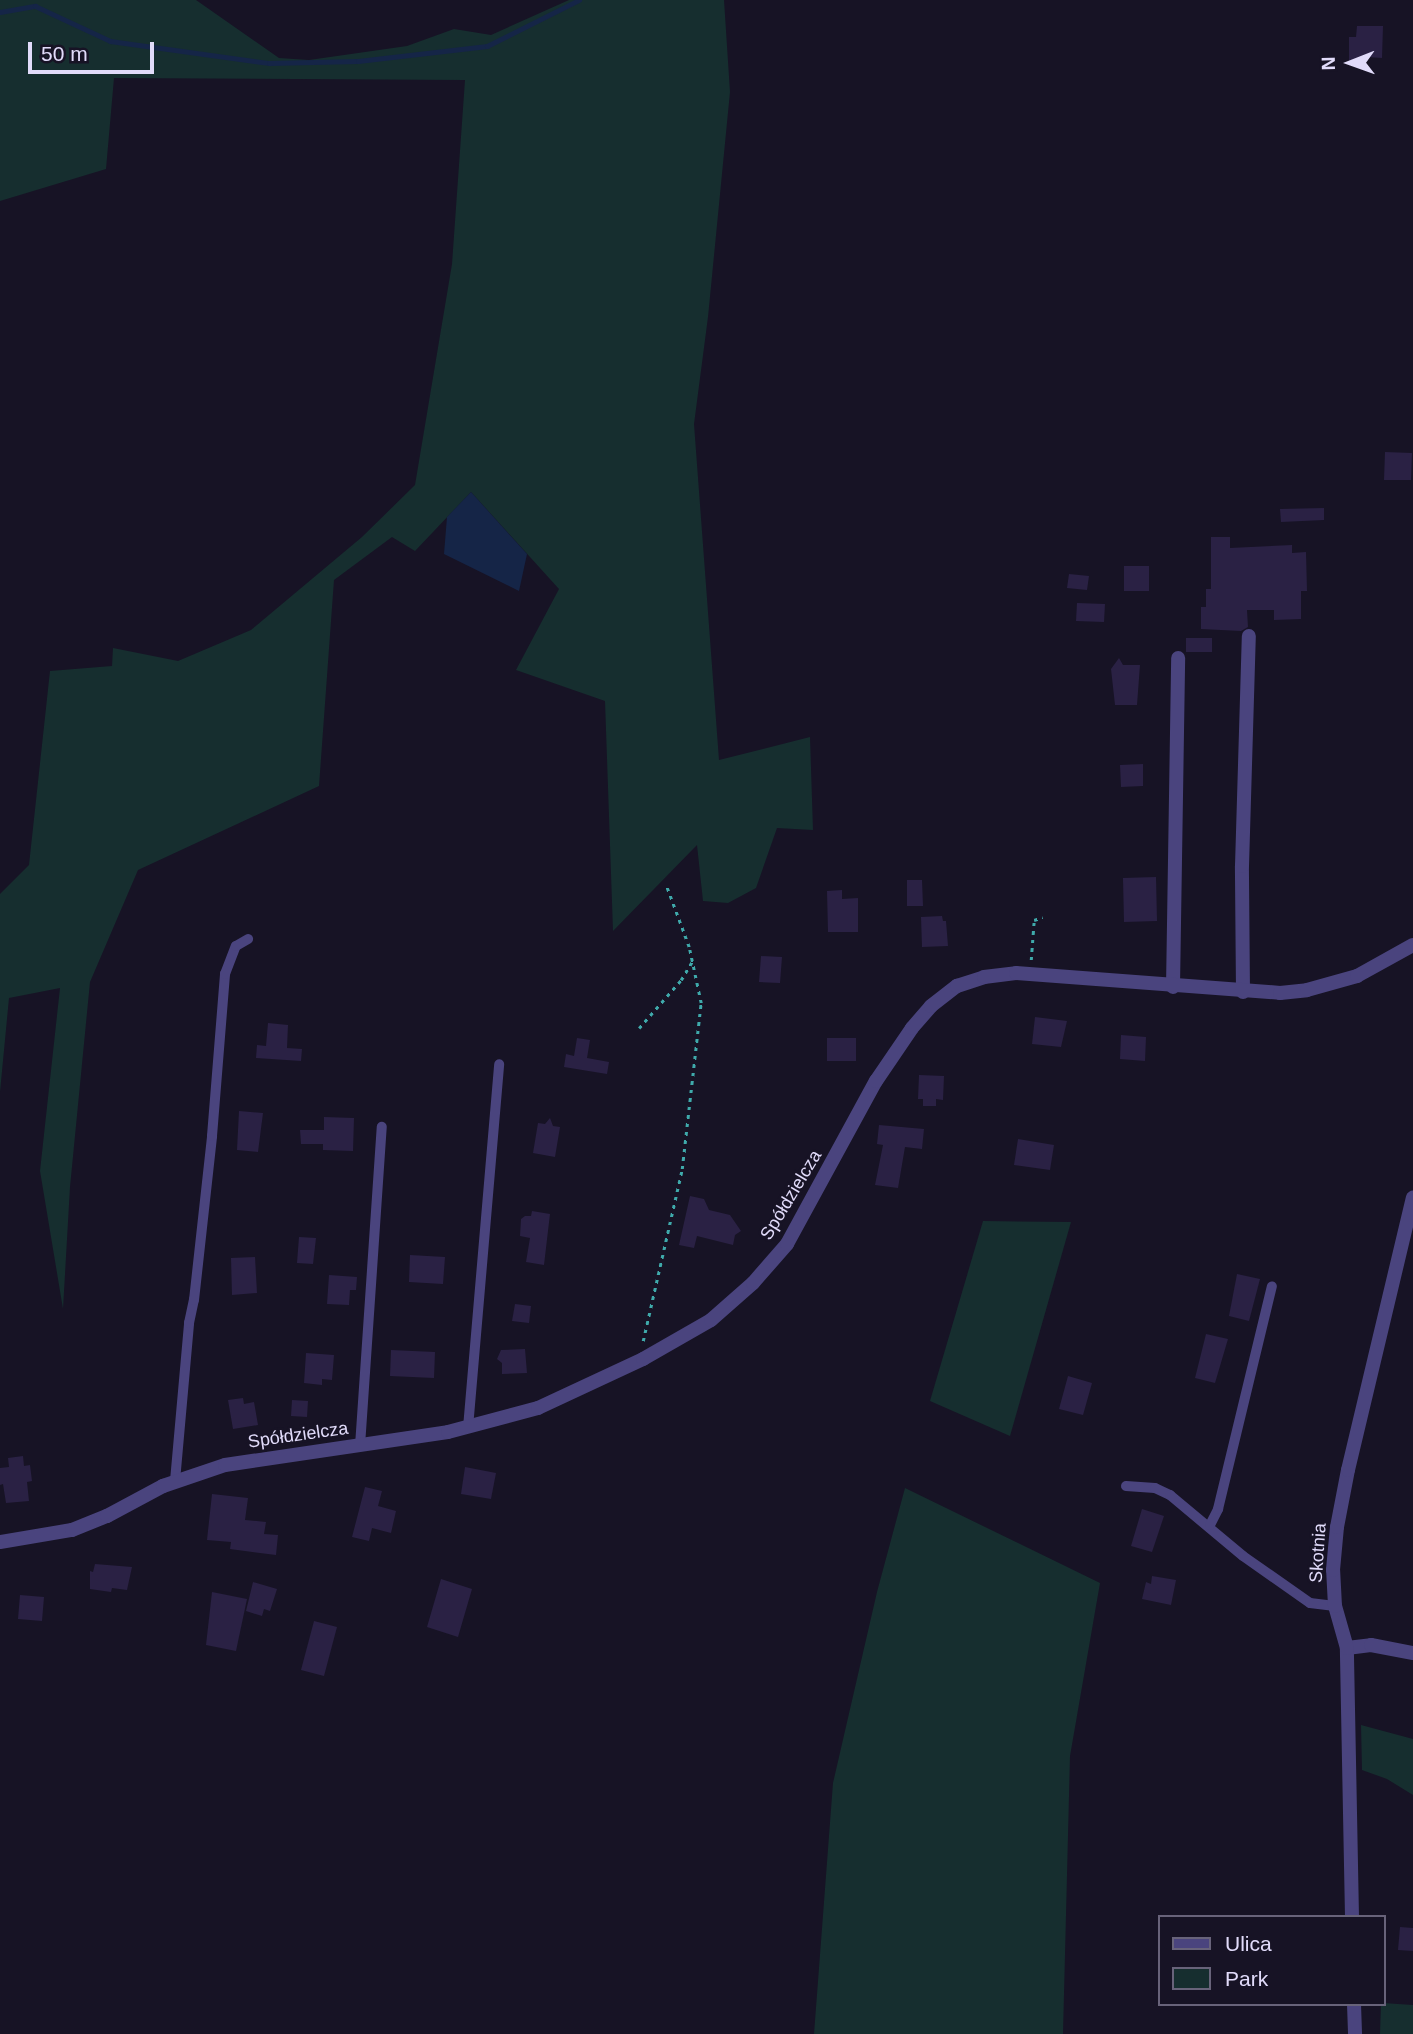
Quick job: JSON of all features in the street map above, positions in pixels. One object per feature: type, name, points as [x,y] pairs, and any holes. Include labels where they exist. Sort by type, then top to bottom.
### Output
[{"type":"street","points":[[1243,992],[1242,866],[1249,636]]},
{"type":"street","points":[[1173,987],[1178,658]]},
{"type":"street","name":"Spółdzielcza","points":[[0,1542],[72,1530],[107,1516],[175,1481],[225,1465],[468,1428],[538,1408],[643,1359],[711,1320],[753,1283],[787,1244],[876,1081],[930,1006],[957,986],[975,980],[1030,974],[1243,992],[1307,990],[1357,976],[1413,945]]},
{"type":"street","name":"Skotnia","points":[[1352,1915],[1347,1648],[1335,1606],[1337,1527],[1413,1198]]},
{"type":"street","points":[[1347,1648],[1371,1646],[1413,1653]]},
{"type":"street","points":[[1354,2006],[1355,2034]]},
{"type":"lane","points":[[175,1481],[188,1323],[194,1300],[212,1136],[225,974],[236,946],[248,939]]},
{"type":"lane","points":[[468,1428],[499,1064]]},
{"type":"lane","points":[[360,1446],[383,1127]]},
{"type":"lane","points":[[1210,1525],[1218,1509],[1272,1286]]},
{"type":"lane","points":[[1126,1486],[1155,1488],[1170,1494],[1210,1525],[1243,1556],[1310,1603],[1335,1606]]},
{"type":"path","points":[[643,1359],[648,1312],[682,1169],[701,1003],[693,961],[666,885]]},
{"type":"path","points":[[1030,974],[1034,919],[1043,917]]},
{"type":"path","points":[[639,1028],[681,980],[693,961]]},
{"type":"green space","points":[[0,0],[196,0],[279,58],[309,60],[407,46],[454,29],[491,35],[569,0],[724,0],[730,92],[708,317],[694,424],[719,760],[810,737],[813,830],[777,828],[756,888],[728,903],[703,901],[697,845],[613,931],[605,701],[516,670],[559,589],[471,492],[415,551],[392,537],[334,580],[319,786],[138,870],[90,982],[70,1187],[63,1309],[40,1171],[60,988],[9,998],[0,1092],[0,894],[29,865],[50,671],[112,666],[113,648],[178,661],[251,630],[362,537],[415,485],[452,264],[465,80],[114,78],[106,169],[0,201]]},
{"type":"green space","points":[[983,1221],[1071,1222],[1010,1436],[930,1401]]},
{"type":"green space","points":[[905,1488],[1100,1583],[1070,1756],[1063,2034],[814,2034],[833,1783],[877,1592]]},
{"type":"green space","points":[[1361,1725],[1413,1739],[1413,1795],[1387,1779],[1362,1770]]},
{"type":"green space","points":[[1385,2003],[1413,2005],[1413,2034],[1380,2034],[1381,2006],[1385,2006]]},
{"type":"water","points":[[471,492],[527,554],[519,591],[444,554],[447,517]]},
{"type":"building","points":[[1357,26],[1383,26],[1382,58],[1366,57],[1366,64],[1349,64],[1349,37],[1356,37]]},
{"type":"building","points":[[1385,452],[1412,453],[1411,480],[1384,480]]},
{"type":"building","points":[[1324,508],[1324,520],[1281,522],[1280,509]]},
{"type":"building","points":[[1211,537],[1230,537],[1230,548],[1292,545],[1292,553],[1306,552],[1307,591],[1301,591],[1301,619],[1274,620],[1274,610],[1247,610],[1248,627],[1241,631],[1201,629],[1201,607],[1206,607],[1206,589],[1211,589]]},
{"type":"building","points":[[1124,566],[1149,566],[1149,591],[1124,591]]},
{"type":"building","points":[[1069,574],[1089,576],[1087,590],[1067,588]]},
{"type":"building","points":[[1077,603],[1105,604],[1104,622],[1076,621]]},
{"type":"building","points":[[1186,638],[1212,638],[1212,652],[1186,652]]},
{"type":"building","points":[[1119,658],[1123,665],[1140,665],[1137,705],[1115,705],[1111,669]]},
{"type":"building","points":[[1143,764],[1143,786],[1121,787],[1120,765]]},
{"type":"building","points":[[1156,877],[1157,921],[1124,922],[1123,878]]},
{"type":"building","points":[[907,880],[922,880],[923,906],[907,906]]},
{"type":"building","points":[[842,890],[842,899],[858,898],[858,932],[828,932],[827,891]]},
{"type":"building","points":[[942,916],[943,921],[946,921],[948,946],[922,947],[921,917]]},
{"type":"building","points":[[761,956],[782,957],[780,983],[759,982]]},
{"type":"building","points":[[1035,1017],[1067,1021],[1061,1047],[1032,1044]]},
{"type":"building","points":[[268,1023],[288,1025],[287,1048],[302,1049],[301,1061],[256,1058],[257,1045],[266,1046]]},
{"type":"building","points":[[1121,1035],[1146,1037],[1145,1061],[1120,1059]]},
{"type":"building","points":[[577,1038],[590,1040],[587,1058],[609,1062],[607,1074],[564,1067],[566,1054],[574,1056]]},
{"type":"building","points":[[827,1038],[856,1038],[856,1061],[827,1061]]},
{"type":"building","points":[[919,1075],[944,1076],[943,1100],[936,1099],[936,1106],[923,1106],[923,1099],[918,1099]]},
{"type":"building","points":[[239,1111],[263,1113],[258,1152],[237,1150]]},
{"type":"building","points":[[324,1117],[354,1118],[353,1151],[323,1150],[323,1144],[301,1144],[300,1130],[324,1130]]},
{"type":"building","points":[[550,1118],[553,1126],[560,1127],[555,1157],[533,1153],[538,1123],[545,1124]]},
{"type":"building","points":[[879,1125],[924,1129],[922,1149],[905,1147],[898,1188],[875,1185],[883,1145],[877,1144]]},
{"type":"building","points":[[1018,1139],[1054,1145],[1050,1170],[1014,1165]]},
{"type":"building","points":[[690,1196],[704,1199],[709,1210],[730,1215],[741,1231],[735,1235],[733,1245],[697,1236],[694,1248],[679,1245]]},
{"type":"building","points":[[532,1211],[550,1214],[544,1265],[526,1262],[530,1238],[520,1236],[521,1219],[531,1216]]},
{"type":"building","points":[[299,1237],[316,1238],[313,1264],[297,1263]]},
{"type":"building","points":[[410,1255],[445,1257],[443,1284],[409,1282]]},
{"type":"building","points":[[255,1257],[257,1293],[232,1295],[231,1258]]},
{"type":"building","points":[[1237,1274],[1260,1279],[1249,1321],[1229,1316]]},
{"type":"building","points":[[329,1275],[357,1277],[356,1290],[350,1290],[349,1305],[327,1304]]},
{"type":"building","points":[[515,1304],[531,1306],[529,1323],[512,1321]]},
{"type":"building","points":[[1206,1334],[1228,1339],[1215,1383],[1195,1378]]},
{"type":"building","points":[[525,1349],[527,1373],[502,1374],[502,1363],[497,1359],[501,1350]]},
{"type":"building","points":[[391,1350],[435,1352],[434,1378],[390,1376]]},
{"type":"building","points":[[306,1353],[334,1355],[332,1380],[322,1379],[322,1385],[304,1383]]},
{"type":"building","points":[[1068,1376],[1092,1383],[1083,1415],[1059,1409]]},
{"type":"building","points":[[243,1398],[244,1404],[254,1402],[258,1425],[233,1429],[228,1400]]},
{"type":"building","points":[[292,1400],[308,1401],[307,1417],[291,1416]]},
{"type":"building","points":[[23,1456],[24,1466],[30,1465],[32,1481],[27,1482],[29,1501],[6,1503],[3,1484],[0,1485],[0,1468],[9,1467],[8,1458]]},
{"type":"building","points":[[465,1467],[496,1473],[491,1499],[461,1494]]},
{"type":"building","points":[[365,1487],[382,1491],[378,1506],[396,1511],[391,1533],[372,1528],[369,1541],[352,1537]]},
{"type":"building","points":[[212,1494],[248,1498],[245,1520],[266,1522],[264,1534],[278,1535],[276,1555],[230,1549],[231,1542],[207,1540]]},
{"type":"building","points":[[1142,1509],[1164,1516],[1152,1552],[1131,1546]]},
{"type":"building","points":[[95,1564],[132,1567],[127,1590],[112,1588],[111,1592],[90,1589],[90,1571],[93,1572]]},
{"type":"building","points":[[1152,1576],[1176,1580],[1171,1605],[1142,1599],[1146,1582],[1151,1584]]},
{"type":"building","points":[[441,1579],[472,1589],[458,1637],[427,1627]]},
{"type":"building","points":[[253,1582],[277,1589],[270,1611],[264,1609],[262,1616],[246,1611]]},
{"type":"building","points":[[212,1592],[247,1599],[236,1651],[206,1645]]},
{"type":"building","points":[[20,1595],[44,1597],[42,1621],[18,1619]]},
{"type":"building","points":[[314,1621],[337,1627],[324,1676],[301,1670]]},
{"type":"building","points":[[1400,1927],[1413,1928],[1413,1951],[1398,1950]]},
{"type":"waterway","points":[[0,12],[35,6],[110,41],[269,63],[358,61],[487,46],[579,0]]}]
